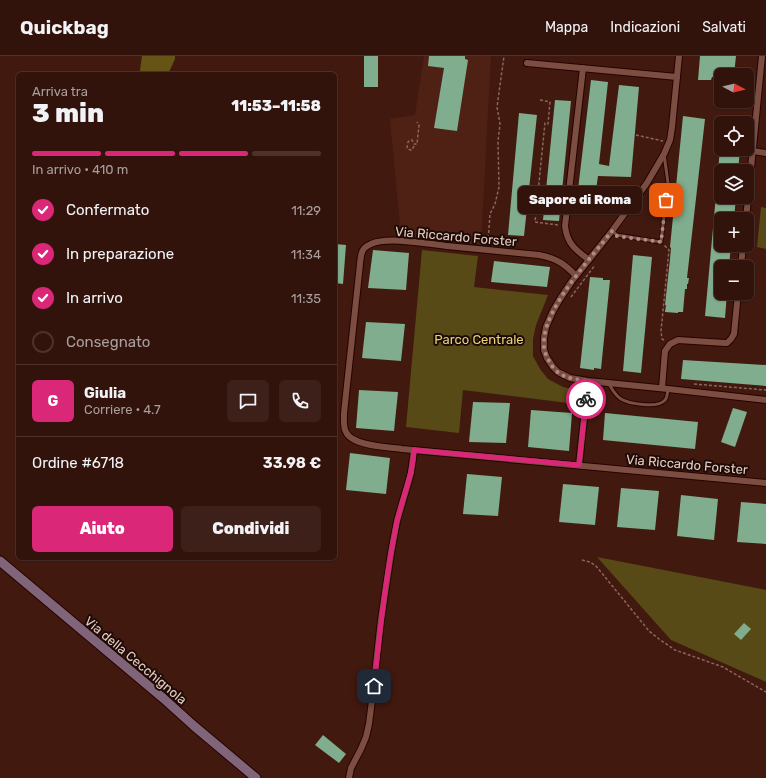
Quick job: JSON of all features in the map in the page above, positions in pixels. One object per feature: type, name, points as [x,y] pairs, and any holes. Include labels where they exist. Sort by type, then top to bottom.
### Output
[{"type":"street","points":[[679,56],[673,121],[669,142],[664,154],[647,183],[612,231],[576,276],[553,310],[545,331],[545,354],[549,362],[558,372],[570,378],[610,384],[766,400]]},
{"type":"street","points":[[754,140],[762,56]]},
{"type":"street","points":[[527,63],[677,77]]},
{"type":"street","points":[[583,68],[566,226],[567,235],[571,244],[589,260]]},
{"type":"street","points":[[754,151],[766,153]]},
{"type":"street","points":[[747,212],[752,156]]},
{"type":"street","name":"Via Riccardo Forster","points":[[576,276],[565,265],[539,255],[395,241],[376,242],[365,247],[362,252],[360,264],[345,409],[344,422],[348,436],[353,440],[360,442],[414,450],[766,483]]},
{"type":"street","points":[[665,389],[665,350],[670,344],[678,340],[718,343],[725,343],[729,341],[734,334],[737,300]]},
{"type":"street","points":[[579,465],[588,381]]},
{"type":"street","points":[[349,778],[351,768],[363,744],[368,727],[391,553],[414,450]]},
{"type":"street","name":"Via della Cecchignola","points":[[0,561],[256,778]]},
{"type":"lane","points":[[612,231],[617,236],[661,242],[668,186],[664,154]]},
{"type":"lane","points":[[610,384],[615,393],[623,400],[650,405],[664,401],[667,397],[665,389]]},
{"type":"path","points":[[487,250],[490,214],[495,204],[499,187],[498,141],[500,124],[497,107],[504,56]]},
{"type":"path","points":[[540,100],[550,102],[548,124],[544,123],[534,222],[566,226]]},
{"type":"path","points":[[414,146],[412,150],[410,150],[408,148],[408,142],[412,140],[414,144],[417,144],[419,125],[417,122]]},
{"type":"path","points":[[636,135],[669,142]]},
{"type":"path","points":[[661,242],[669,250],[662,339],[670,344]]},
{"type":"path","points":[[569,299],[598,261]]},
{"type":"path","points":[[692,384],[766,390]]},
{"type":"path","points":[[582,560],[590,562],[596,566],[649,631],[659,639],[675,650],[723,667],[766,692]]},
{"type":"shaded area","points":[[142,56],[175,56],[169,72],[141,72]]},
{"type":"shaded area","points":[[424,56],[491,56],[481,244],[446,241],[444,236],[425,238],[401,236],[390,119],[415,115]]},
{"type":"green space","points":[[761,207],[766,208],[766,249],[757,247]]},
{"type":"green space","name":"Parco Centrale","points":[[422,250],[478,256],[474,287],[548,295],[536,325],[533,339],[533,356],[540,369],[548,379],[563,387],[577,390],[576,404],[463,390],[459,433],[406,427]]},
{"type":"green space","points":[[597,557],[766,590],[766,682],[671,640]]},
{"type":"building","points":[[364,56],[378,56],[378,87],[364,87]]},
{"type":"building","points":[[429,56],[465,56],[465,59],[468,60],[457,131],[434,128],[444,68],[428,66]]},
{"type":"building","points":[[700,56],[736,56],[735,68],[714,68],[714,77],[712,77],[711,80],[698,80]]},
{"type":"building","points":[[591,80],[608,82],[599,164],[609,166],[619,85],[639,87],[631,177],[598,176],[595,197],[577,198]]},
{"type":"building","points":[[555,100],[571,101],[559,221],[543,220]]},
{"type":"building","points":[[519,113],[537,115],[524,236],[508,235]]},
{"type":"building","points":[[683,116],[705,119],[687,278],[689,278],[687,289],[685,289],[683,312],[678,313],[665,312],[665,305]]},
{"type":"building","points":[[719,156],[739,156],[739,164],[719,164]]},
{"type":"building","points":[[715,204],[735,204],[735,212],[714,212]]},
{"type":"building","points":[[714,217],[714,252],[730,252],[730,260],[714,260],[714,300],[726,300],[725,318],[705,316]]},
{"type":"building","points":[[337,244],[346,245],[343,284],[337,283]]},
{"type":"building","points":[[373,250],[409,253],[406,290],[368,288]]},
{"type":"building","points":[[633,255],[652,257],[641,373],[623,371]]},
{"type":"building","points":[[494,261],[550,267],[547,287],[491,282]]},
{"type":"building","points":[[590,277],[610,280],[601,369],[594,368],[594,370],[580,368]]},
{"type":"building","points":[[366,322],[405,324],[401,361],[362,358]]},
{"type":"building","points":[[683,360],[766,365],[766,386],[681,379]]},
{"type":"building","points":[[359,390],[398,392],[394,431],[356,428]]},
{"type":"building","points":[[473,402],[510,403],[506,443],[469,442]]},
{"type":"building","points":[[733,408],[747,412],[735,447],[721,442]]},
{"type":"building","points":[[531,410],[572,413],[569,451],[528,447]]},
{"type":"building","points":[[605,413],[698,422],[695,449],[603,440]]},
{"type":"building","points":[[350,453],[390,458],[386,494],[346,490]]},
{"type":"building","points":[[467,474],[502,477],[498,516],[463,514]]},
{"type":"building","points":[[563,484],[599,487],[595,525],[559,522]]},
{"type":"building","points":[[621,488],[659,491],[655,530],[617,527]]},
{"type":"building","points":[[681,495],[718,499],[714,540],[677,536]]},
{"type":"building","points":[[741,502],[766,504],[766,544],[737,542]]},
{"type":"building","points":[[744,623],[751,629],[741,640],[734,634]]},
{"type":"building","points":[[323,735],[346,754],[339,763],[315,745]]},
{"type":"way so far","points":[[586,399],[588,381],[570,378],[561,374],[551,365],[547,358],[543,342],[546,327],[555,307],[565,291],[612,231],[617,236],[661,242],[666,200]]},
{"type":"place","name":"Sapore di Roma","points":[[666,200]]},
{"type":"route","points":[[374,686],[381,620],[393,542],[399,512],[413,462],[414,450],[579,465],[586,399]]}]
